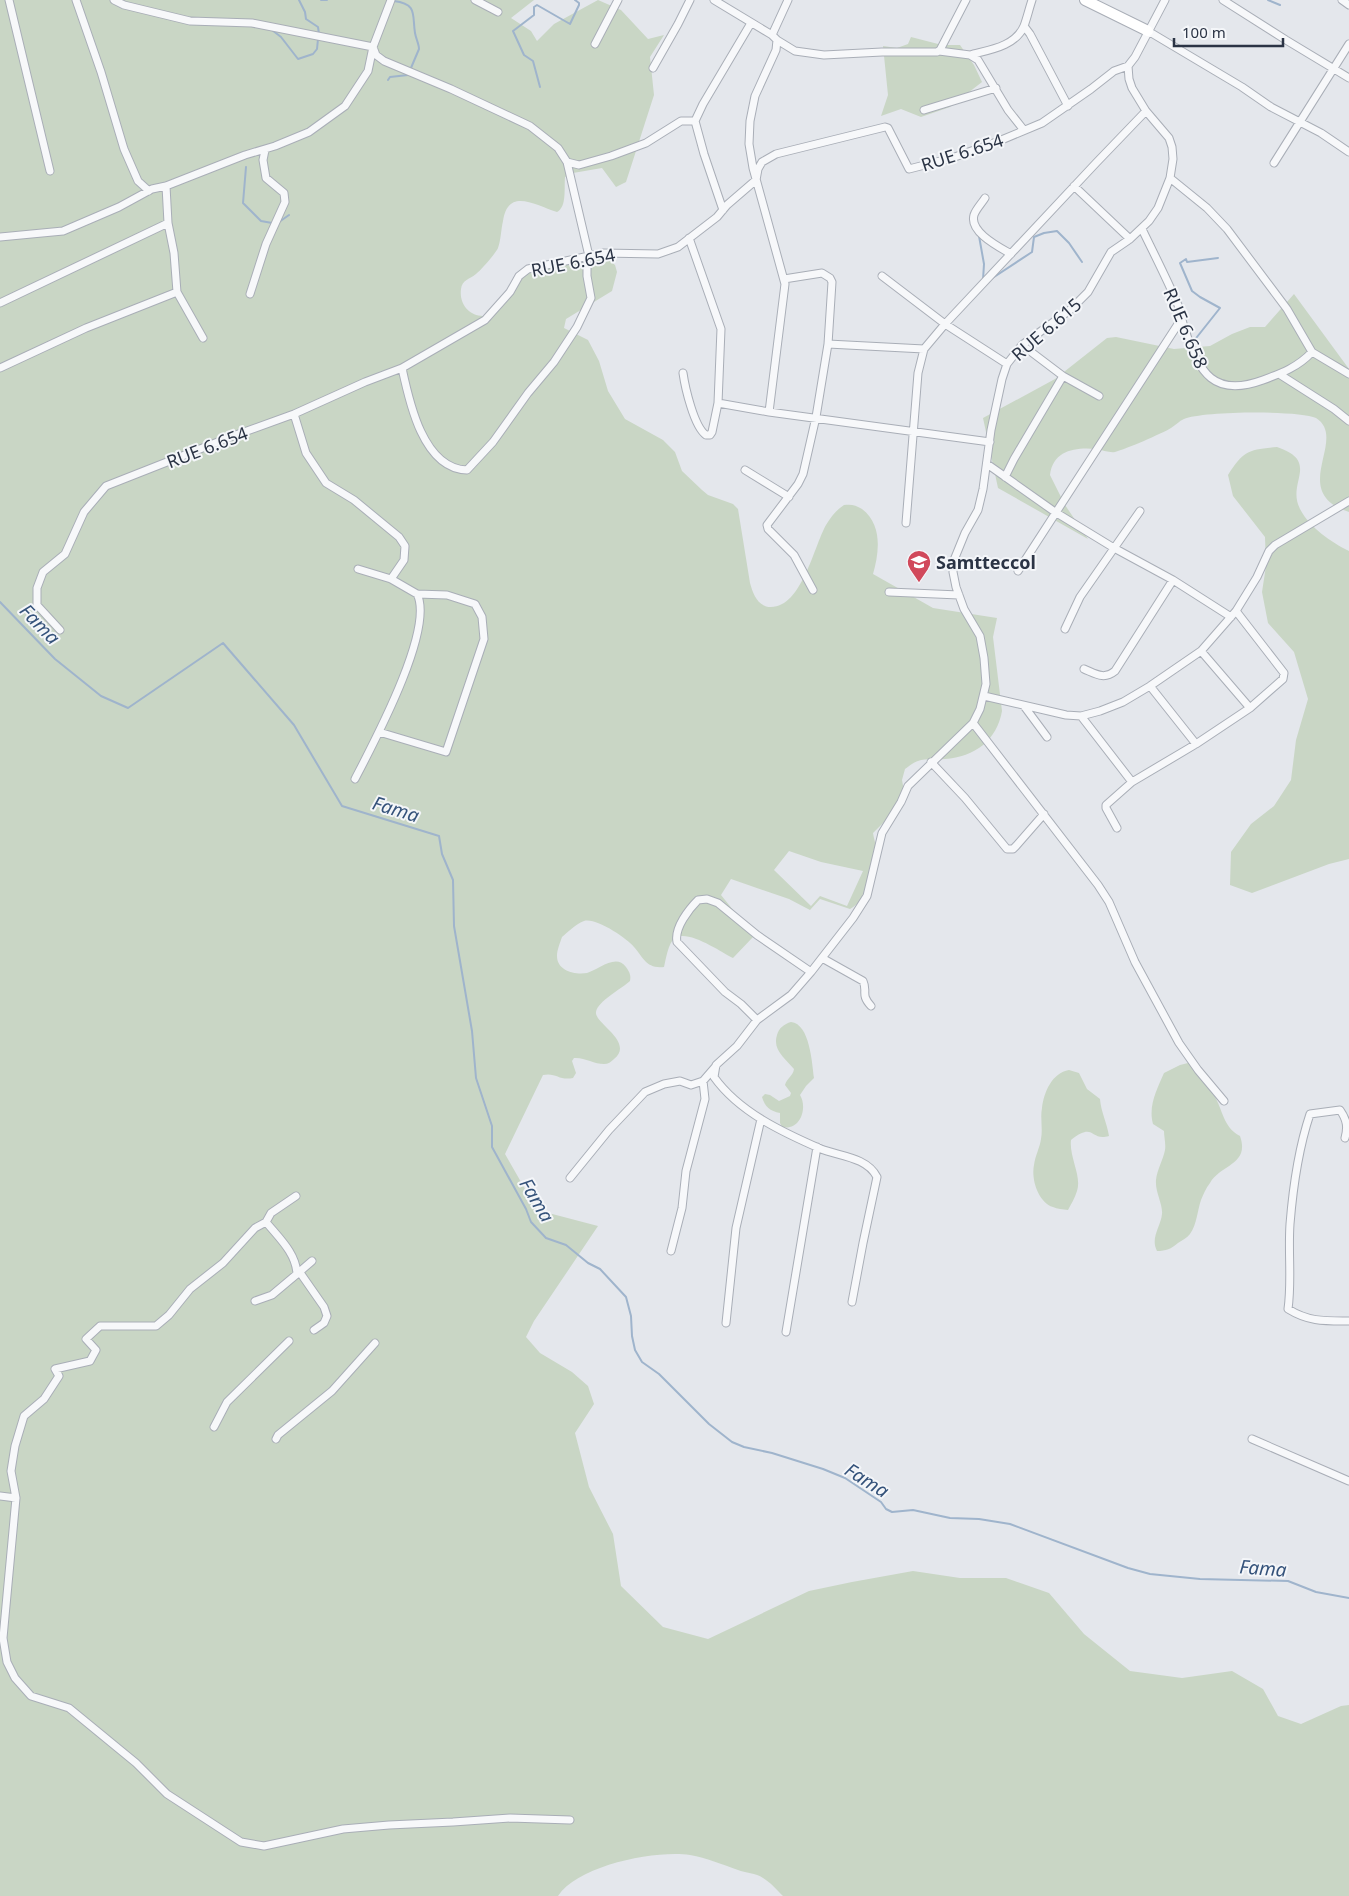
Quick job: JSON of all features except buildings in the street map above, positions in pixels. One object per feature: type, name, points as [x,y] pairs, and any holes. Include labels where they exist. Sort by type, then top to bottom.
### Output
[{"type":"street","points":[[9,0],[50,171]]},
{"type":"street","points":[[76,0],[101,72],[124,149],[138,181],[148,192]]},
{"type":"street","points":[[114,0],[124,5],[190,21],[252,23],[373,47]]},
{"type":"street","points":[[0,237],[63,231],[119,207],[148,192],[245,155],[265,150],[309,132],[345,106],[368,72],[373,47],[391,0]]},
{"type":"street","points":[[475,0],[498,12]]},
{"type":"street","points":[[595,44],[618,0]]},
{"type":"street","points":[[653,68],[690,0]]},
{"type":"street","points":[[714,0],[795,51],[824,55],[939,51],[970,55],[1015,39],[1024,26],[1032,0]]},
{"type":"street","points":[[769,412],[781,321],[784,279],[756,180],[750,144],[750,121],[755,96],[776,50],[774,38],[788,0]]},
{"type":"street","points":[[939,51],[966,0]]},
{"type":"street","points":[[1084,0],[1148,32],[1349,152]]},
{"type":"street","points":[[1128,66],[1165,0]]},
{"type":"street","points":[[1224,0],[1349,78]]},
{"type":"street","points":[[1342,0],[1349,4]]},
{"type":"street","points":[[723,210],[704,154],[696,122],[703,104],[751,23]]},
{"type":"street","points":[[1024,26],[1068,106]]},
{"type":"street","points":[[1274,163],[1349,44]]},
{"type":"street","points":[[373,47],[376,55],[384,62],[451,89],[530,126],[558,148],[567,162],[588,256],[587,276],[591,298],[577,327],[554,362],[528,392],[493,442],[467,470],[456,470],[437,455],[420,432],[408,396],[402,368]]},
{"type":"street","points":[[970,55],[981,63],[1008,110],[1024,129]]},
{"type":"street","name":"RUE 6.654","points":[[60,630],[37,606],[37,588],[44,572],[65,554],[84,512],[106,486],[294,414],[365,382],[402,368],[485,320],[510,292],[513,284],[524,270],[612,252],[664,253],[678,247],[717,217],[756,180],[758,169],[762,162],[776,154],[885,127],[888,128],[909,169],[952,158],[999,142],[1024,129],[1050,119],[1114,71],[1128,66]]},
{"type":"street","name":"RUE 6.615","points":[[973,723],[984,696],[986,675],[980,636],[959,595],[953,572],[954,560],[965,533],[978,510],[1002,379],[1007,364],[1022,345],[1070,310],[1088,292],[1111,252],[1130,239],[1149,222],[1158,208],[1170,178],[1173,159],[1169,138],[1146,111],[1132,88],[1128,66]]},
{"type":"street","points":[[924,110],[996,88]]},
{"type":"street","points":[[906,523],[918,373],[924,349],[945,324],[1146,111]]},
{"type":"street","points":[[567,162],[579,165],[611,156],[646,143],[680,121],[696,122]]},
{"type":"street","points":[[250,294],[266,244],[285,202],[284,193],[266,178],[263,160],[265,150]]},
{"type":"street","points":[[1170,178],[1207,208],[1227,229],[1283,303],[1312,352],[1349,374]]},
{"type":"street","points":[[166,186],[168,223],[174,253],[177,292],[203,338]]},
{"type":"street","points":[[1074,186],[1130,239]]},
{"type":"street","points":[[985,198],[974,213],[974,223],[987,240],[1011,254]]},
{"type":"street","points":[[0,303],[168,223]]},
{"type":"street","name":"RUE 6.658","points":[[1142,229],[1178,305],[1192,351],[1202,371],[1210,378],[1228,385],[1244,384],[1279,374],[1299,364],[1312,352]]},
{"type":"street","points":[[683,373],[686,392],[700,430],[706,435],[710,435],[718,403],[721,329],[690,238]]},
{"type":"street","points":[[784,279],[822,273],[830,278],[833,289],[828,344],[816,417],[803,474],[798,484],[767,525],[794,555],[813,590]]},
{"type":"street","points":[[882,276],[945,324],[1007,364]]},
{"type":"street","points":[[0,368],[86,328],[177,292]]},
{"type":"street","points":[[1018,571],[1182,318]]},
{"type":"street","points":[[828,344],[924,349]]},
{"type":"street","points":[[1022,345],[1063,376],[1098,396]]},
{"type":"street","points":[[1279,374],[1334,409],[1349,421]]},
{"type":"street","points":[[1005,477],[1063,376]]},
{"type":"street","points":[[718,403],[769,412],[990,442]]},
{"type":"street","points":[[294,414],[306,453],[326,483],[354,500],[399,537],[405,546],[404,560],[391,579]]},
{"type":"street","points":[[986,464],[1055,512],[1172,580],[1230,617]]},
{"type":"street","points":[[745,470],[788,497]]},
{"type":"street","points":[[984,696],[1066,715],[1081,716],[1100,712],[1123,702],[1201,651],[1236,611],[1257,577],[1269,551],[1275,544],[1349,501]]},
{"type":"street","points":[[1065,629],[1072,610],[1080,597],[1140,512]]},
{"type":"street","points":[[358,569],[391,579],[417,594],[447,595],[475,604],[482,618],[484,639],[446,752],[379,732]]},
{"type":"street","points":[[1084,669],[1102,676],[1108,676],[1115,672],[1172,580]]},
{"type":"street","points":[[889,592],[959,595]]},
{"type":"street","points":[[355,779],[379,732],[413,650],[419,625],[420,600],[417,594]]},
{"type":"street","points":[[1117,828],[1106,805],[1132,782],[1196,744],[1250,708],[1285,676],[1236,611]]},
{"type":"street","points":[[1201,651],[1250,708]]},
{"type":"street","points":[[1150,686],[1196,744]]},
{"type":"street","points":[[1024,706],[1047,737]]},
{"type":"street","points":[[1081,716],[1132,782]]},
{"type":"street","points":[[570,1178],[608,1130],[645,1092],[680,1081],[692,1085],[703,1081],[737,1046],[756,1020],[791,995],[853,918],[867,896],[880,839],[886,824],[894,814],[912,780],[973,723],[1106,897],[1135,962],[1178,1043],[1224,1101]]},
{"type":"street","points":[[931,762],[965,798],[1007,848],[1013,849],[1044,814]]},
{"type":"street","points":[[756,1020],[741,1004],[725,992],[677,942],[677,934],[683,919],[698,900],[707,899],[718,903],[757,935],[811,972]]},
{"type":"street","points":[[822,958],[862,981],[865,986],[865,999],[871,1006]]},
{"type":"street","points":[[716,1066],[714,1077],[723,1089],[734,1100],[761,1119],[817,1147],[868,1165],[877,1177],[852,1302]]},
{"type":"street","points":[[671,1250],[682,1208],[686,1171],[705,1099],[703,1081]]},
{"type":"street","points":[[1345,1138],[1347,1129],[1346,1119],[1340,1110],[1310,1114],[1300,1146],[1296,1171],[1290,1225],[1290,1291],[1288,1309],[1301,1317],[1325,1322],[1349,1320]]},
{"type":"street","points":[[726,1323],[736,1228],[761,1119]]},
{"type":"street","points":[[786,1332],[817,1147]]},
{"type":"street","points":[[296,1196],[271,1213],[266,1222],[256,1228],[223,1263],[190,1288],[169,1315],[156,1326],[100,1326],[86,1339],[96,1350],[90,1361],[55,1369],[59,1376],[44,1399],[24,1416],[15,1446],[11,1471],[16,1498],[3,1638],[7,1662],[15,1678],[31,1696],[69,1708],[136,1763],[168,1794],[241,1842],[264,1846],[343,1829],[389,1824],[510,1818],[570,1820]]},
{"type":"street","points":[[266,1222],[289,1250],[296,1264],[297,1274]]},
{"type":"street","points":[[255,1301],[272,1294],[312,1261]]},
{"type":"street","points":[[297,1274],[301,1274],[324,1306],[327,1316],[324,1323],[314,1330]]},
{"type":"street","points":[[214,1427],[227,1402],[289,1341]]},
{"type":"street","points":[[276,1439],[302,1414],[332,1391],[375,1343]]},
{"type":"street","points":[[1252,1439],[1349,1481]]},
{"type":"street","points":[[0,1496],[16,1498]]},
{"type":"green space","points":[[0,0],[534,0],[511,18],[531,31],[537,41],[554,24],[598,0],[621,10],[648,39],[664,35],[650,57],[654,95],[626,182],[616,187],[602,168],[573,173],[565,177],[564,202],[557,212],[524,201],[516,201],[510,204],[502,224],[497,250],[481,269],[462,286],[461,297],[463,304],[478,316],[492,314],[506,302],[523,272],[597,256],[608,259],[615,265],[617,272],[612,291],[566,319],[564,328],[588,340],[599,361],[608,391],[625,419],[663,440],[675,452],[682,471],[708,495],[733,504],[738,509],[750,583],[759,602],[771,607],[782,604],[791,597],[806,574],[821,535],[832,516],[844,505],[858,507],[869,516],[876,531],[878,548],[873,574],[933,608],[997,618],[993,637],[1002,711],[990,738],[975,751],[956,758],[921,760],[905,769],[902,780],[904,791],[888,818],[873,833],[877,848],[877,861],[870,885],[862,899],[850,909],[820,899],[810,910],[789,899],[731,879],[721,895],[754,936],[733,958],[696,939],[681,936],[673,940],[664,967],[653,966],[646,962],[625,939],[603,925],[589,921],[578,924],[562,937],[557,956],[560,965],[568,971],[587,973],[612,962],[617,962],[622,963],[629,972],[630,981],[605,999],[596,1012],[601,1022],[617,1040],[620,1046],[619,1053],[612,1061],[605,1064],[574,1058],[572,1061],[576,1073],[573,1078],[543,1075],[505,1154],[537,1210],[598,1226],[534,1321],[526,1337],[540,1353],[572,1372],[588,1386],[594,1404],[575,1433],[589,1487],[613,1534],[621,1586],[663,1627],[708,1639],[809,1591],[852,1582],[913,1571],[960,1578],[1006,1578],[1049,1593],[1084,1634],[1130,1671],[1182,1678],[1232,1671],[1263,1689],[1278,1716],[1301,1724],[1341,1706],[1349,1705],[1349,1896],[783,1896],[757,1875],[714,1861],[690,1855],[675,1854],[638,1858],[600,1868],[568,1885],[558,1896],[0,1896]],"holes":[[[789,851],[821,862],[863,871],[847,906],[820,896],[811,906],[774,870]]]},
{"type":"green space","points":[[911,37],[942,45],[960,45],[974,65],[982,82],[950,107],[921,117],[901,109],[881,116],[888,95],[883,46],[897,48],[908,44]]},
{"type":"green space","points":[[1294,294],[1349,369],[1349,512],[1331,503],[1322,492],[1320,479],[1326,439],[1324,427],[1316,418],[1306,415],[1229,413],[1194,416],[1182,420],[1171,428],[1152,437],[1115,452],[1081,449],[1061,455],[1052,467],[1050,475],[1065,505],[1088,539],[998,488],[983,418],[1055,379],[1107,338],[1116,337],[1174,349],[1210,346],[1250,327],[1265,327]]},
{"type":"green space","points":[[1277,447],[1290,453],[1297,459],[1300,466],[1297,499],[1304,516],[1322,534],[1349,551],[1349,859],[1329,864],[1252,893],[1230,885],[1231,852],[1251,824],[1274,806],[1291,780],[1296,740],[1308,699],[1294,652],[1268,623],[1262,592],[1266,566],[1265,537],[1233,496],[1228,475],[1238,460],[1248,453],[1259,449]]},
{"type":"green space","points":[[791,1022],[797,1024],[802,1029],[806,1037],[811,1054],[814,1078],[800,1095],[803,1112],[798,1122],[794,1126],[782,1127],[780,1113],[768,1108],[762,1097],[765,1094],[770,1095],[779,1101],[790,1096],[791,1093],[785,1085],[794,1069],[778,1050],[776,1040],[780,1028]]},
{"type":"green space","points":[[1188,1063],[1195,1064],[1214,1095],[1230,1128],[1240,1136],[1241,1153],[1238,1159],[1215,1177],[1207,1187],[1201,1200],[1196,1222],[1190,1234],[1171,1248],[1157,1251],[1155,1237],[1162,1210],[1156,1180],[1165,1145],[1164,1131],[1153,1124],[1152,1104],[1164,1073]]},
{"type":"green space","points":[[1069,1070],[1079,1073],[1087,1089],[1100,1099],[1109,1136],[1103,1137],[1084,1132],[1071,1140],[1078,1185],[1068,1210],[1055,1208],[1043,1200],[1037,1189],[1033,1171],[1041,1139],[1041,1112],[1047,1090],[1058,1075]]},
{"type":"waterway","points":[[299,0],[306,19],[318,27],[319,34]]},
{"type":"waterway","points":[[321,0],[327,0]]},
{"type":"waterway","points":[[540,87],[533,61],[524,55],[513,31],[534,15],[534,7],[537,5],[570,24],[579,5],[575,0]]},
{"type":"waterway","points":[[1268,0],[1280,5]]},
{"type":"waterway","points":[[388,80],[390,77],[408,75],[419,49],[412,11],[402,2],[394,1]]},
{"type":"waterway","points":[[272,30],[281,37],[298,59],[313,54],[317,49],[318,39]]},
{"type":"waterway","points":[[246,167],[243,203],[261,221],[272,223]]},
{"type":"waterway","points":[[279,222],[289,215]]},
{"type":"waterway","points":[[991,279],[1032,252],[1034,237],[1044,233],[1057,231],[1069,243],[1082,262]]},
{"type":"waterway","points":[[979,236],[984,264],[983,280]]},
{"type":"waterway","points":[[1193,342],[1220,308],[1192,291],[1180,263],[1186,259],[1187,262],[1218,258]]},
{"type":"waterway","name":"Fama","points":[[0,602],[55,659],[101,696],[128,708],[223,643],[294,725],[342,806],[439,836],[442,854],[453,880],[454,926],[472,1031],[476,1078],[492,1126],[492,1147],[526,1209],[531,1222],[546,1238],[566,1245],[588,1263],[600,1269],[626,1297],[631,1316],[635,1350],[642,1362],[659,1374],[709,1424],[732,1442],[823,1469],[845,1478],[881,1502],[886,1509],[892,1512],[913,1510],[950,1518],[979,1519],[1010,1524],[1128,1568],[1150,1574],[1200,1579],[1288,1581],[1316,1592],[1349,1598]]},
{"type":"place","name":"Samtteccol","points":[[919,583]]}]
